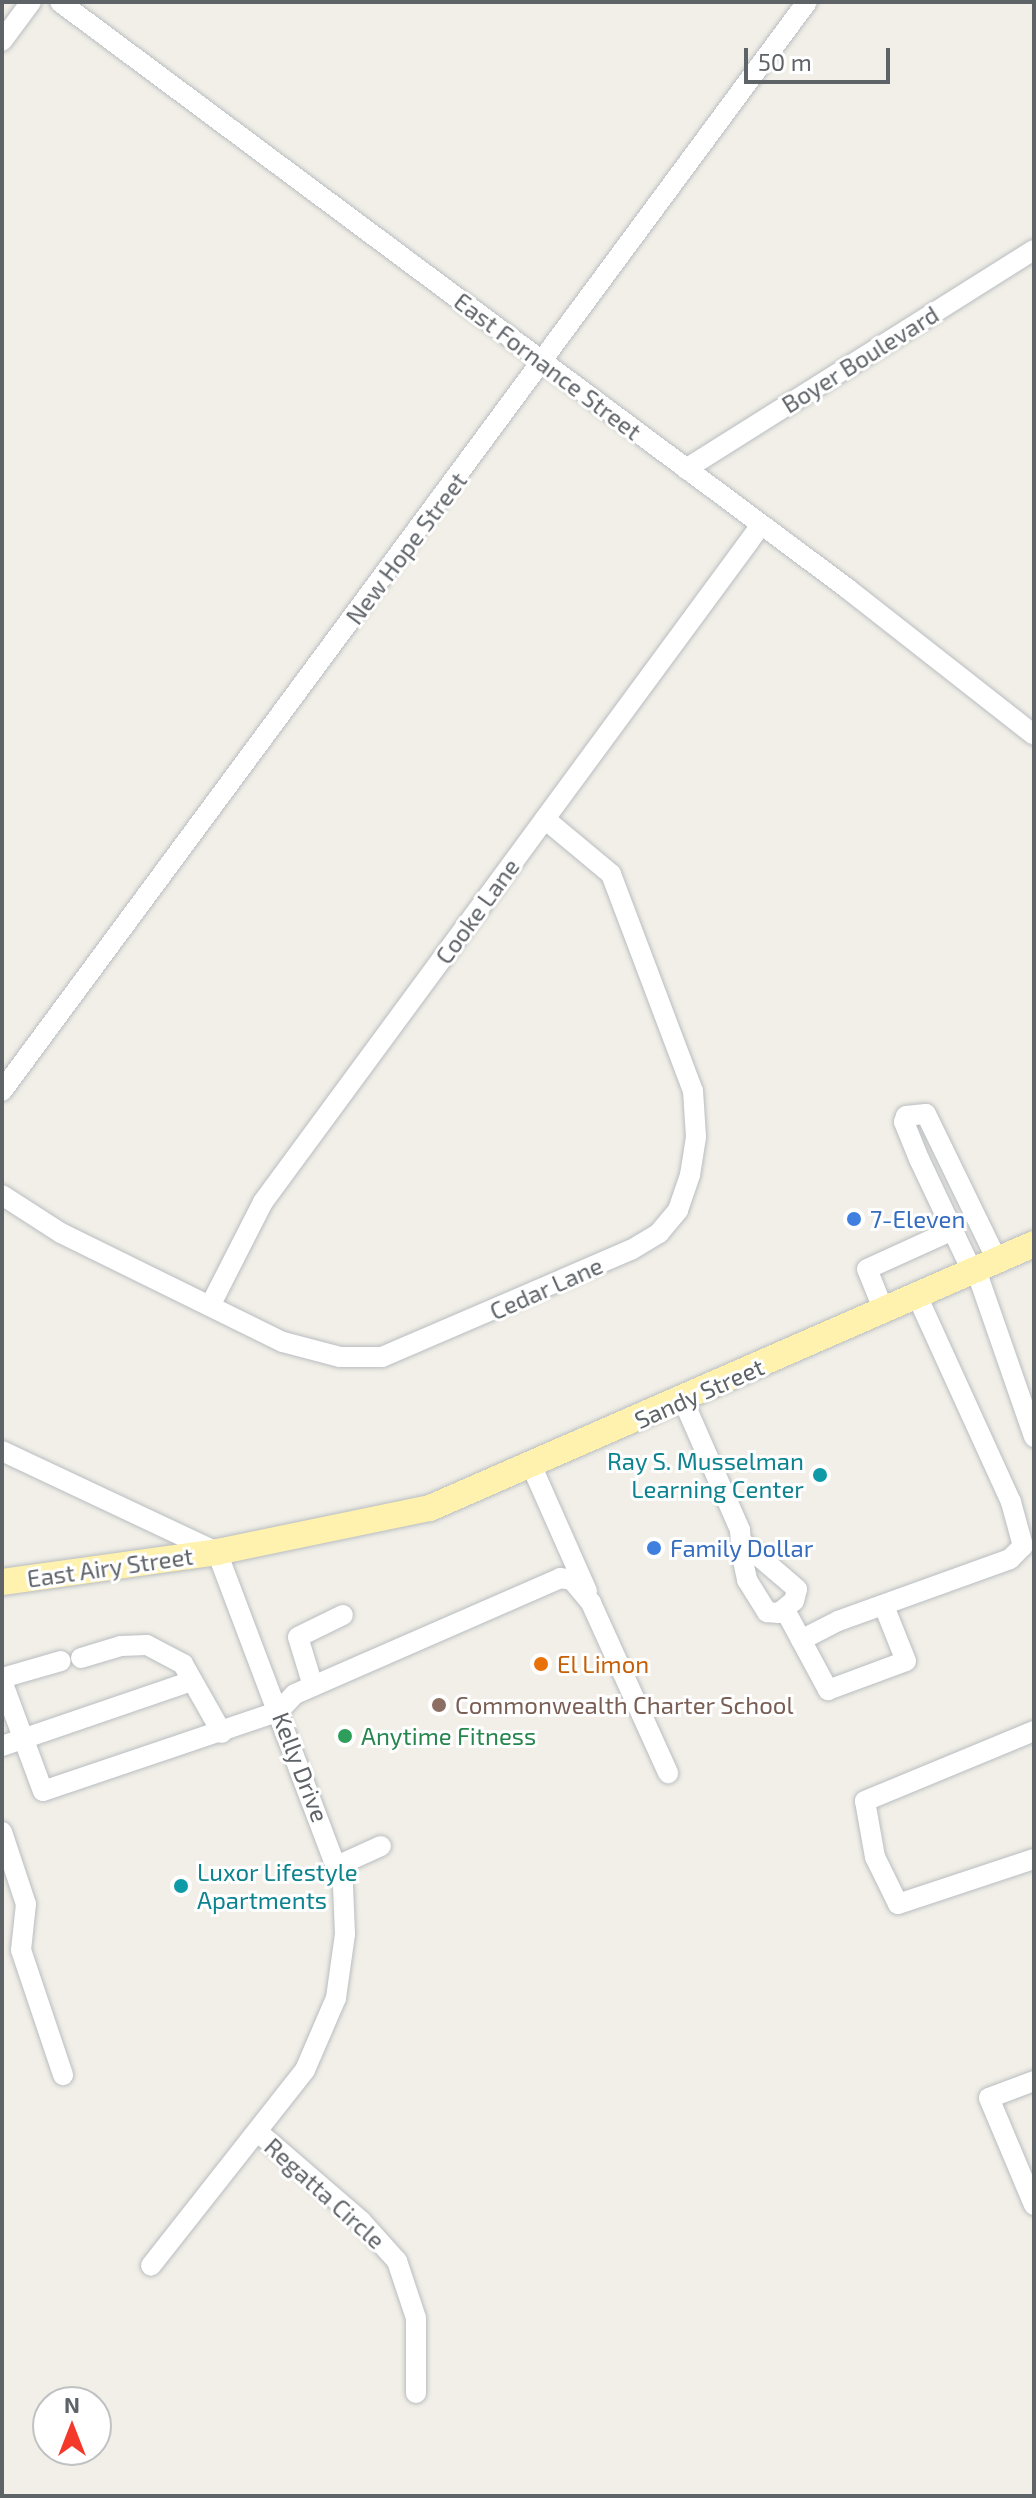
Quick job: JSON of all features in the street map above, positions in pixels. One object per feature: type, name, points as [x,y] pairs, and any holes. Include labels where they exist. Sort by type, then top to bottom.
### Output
[{"type":"main road","name":"Sandy Street","points":[[217,1552],[380,1522],[532,1467],[1034,1244]]},
{"type":"main road","name":"East Airy Street","points":[[2,1582],[217,1552]]},
{"type":"street","points":[[2,41],[31,2]]},
{"type":"street","name":"East Fornance Street","points":[[60,2],[761,525],[1034,735]]},
{"type":"street","name":"New Hope Street","points":[[2,1091],[807,2]]},
{"type":"street","name":"Boyer Boulevard","points":[[686,469],[1034,250]]},
{"type":"street","name":"Cooke Lane","points":[[210,1306],[263,1202],[761,525]]},
{"type":"street","name":"Cedar Lane","points":[[2,1195],[61,1233],[283,1342],[340,1357],[382,1357],[631,1250],[659,1233],[678,1210],[696,1137],[693,1091],[611,874],[545,819]]},
{"type":"street","points":[[982,1267],[953,1230],[904,1122],[918,1111],[926,1114],[1025,1383],[1034,1437]]},
{"type":"street","points":[[884,1311],[867,1269],[953,1230]]},
{"type":"street","points":[[801,1640],[1010,1559],[1023,1546],[1011,1502],[917,1296]]},
{"type":"street","points":[[683,1400],[741,1541],[745,1572],[759,1602],[767,1612],[785,1610]]},
{"type":"street","points":[[2,1451],[217,1552]]},
{"type":"street","points":[[532,1467],[668,1773]]},
{"type":"street","points":[[741,1541],[797,1589],[785,1610]]},
{"type":"street","name":"Kelly Drive","points":[[151,2266],[305,2070],[336,1998],[345,1934],[339,1865],[217,1552]]},
{"type":"street","points":[[222,1733],[183,1664],[147,1645],[121,1646],[2,1680],[43,1791],[222,1733],[279,1711],[295,1694],[560,1578],[572,1580],[591,1603]]},
{"type":"street","points":[[785,1610],[828,1690],[906,1661],[884,1606]]},
{"type":"street","points":[[313,1686],[298,1637],[343,1615]]},
{"type":"street","points":[[2,1746],[192,1681]]},
{"type":"street","points":[[1034,1731],[865,1801],[875,1857],[898,1904],[1034,1859]]},
{"type":"street","points":[[2,1832],[26,1904],[21,1950],[63,2075]]},
{"type":"street","points":[[339,1865],[381,1846]]},
{"type":"street","points":[[1034,2081],[989,2098],[1034,2205]]},
{"type":"street","name":"Regatta Circle","points":[[258,2132],[361,2221],[397,2261],[416,2318],[416,2393]]},
{"type":"place","name":"7-Eleven","points":[[854,1219]]},
{"type":"place","name":"Ray S. Musselman Learning Center","points":[[820,1475]]},
{"type":"place","name":"Family Dollar","points":[[654,1548]]},
{"type":"place","name":"El Limon","points":[[541,1664]]},
{"type":"place","name":"Commonwealth Charter School","points":[[439,1705]]},
{"type":"place","name":"Anytime Fitness","points":[[345,1736]]},
{"type":"place","name":"Luxor Lifestyle Apartments","points":[[181,1886]]}]
